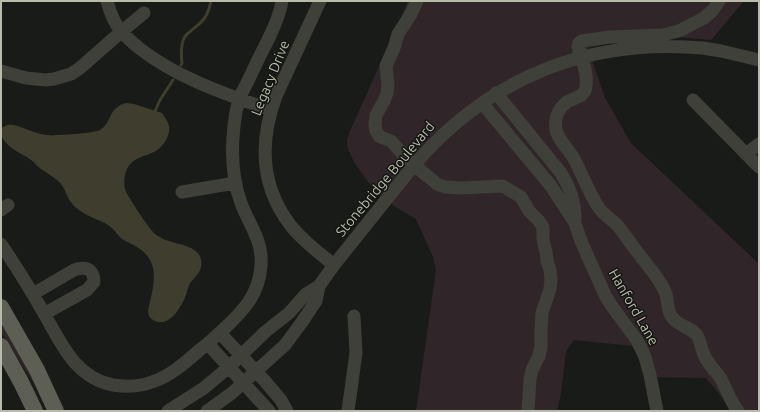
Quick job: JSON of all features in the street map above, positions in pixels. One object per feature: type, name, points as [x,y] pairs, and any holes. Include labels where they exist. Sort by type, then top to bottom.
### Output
[{"type":"main road","points":[[1,307],[36,370],[56,411]]},
{"type":"main road","points":[[1,346],[35,411]]},
{"type":"street","points":[[107,1],[112,16],[121,32],[148,55],[168,68],[190,79],[271,110]]},
{"type":"street","points":[[1,244],[33,294],[64,350],[81,370],[91,377],[106,384],[123,387],[139,386],[154,382],[180,367],[208,344],[240,314],[249,303],[257,286],[261,266],[261,252],[258,241],[240,202],[235,183],[232,150],[234,125],[239,99],[276,22],[282,1]]},
{"type":"street","name":"Legacy Drive","points":[[320,1],[276,96],[266,131],[264,156],[270,186],[283,215],[300,236],[334,265]]},
{"type":"street","points":[[417,1],[411,14],[398,34],[386,66],[386,78],[388,85],[387,93],[384,102],[376,115],[376,131],[380,137],[391,141],[408,160],[436,184],[445,187],[461,188],[503,186],[521,197],[529,211],[543,227],[543,240],[551,279],[550,289],[542,313],[541,347],[530,379],[528,411]]},
{"type":"street","points":[[719,1],[712,11],[704,18],[679,31],[662,35],[610,37],[582,41],[578,47],[586,75],[585,90],[582,95],[568,102],[557,114],[556,129],[558,136],[579,168],[594,200],[621,230],[658,279],[666,295],[668,310],[671,316],[679,324],[693,331],[699,339],[704,356],[720,378],[730,399],[738,411]]},
{"type":"street","points":[[1,71],[36,80],[64,77],[80,68],[144,12]]},
{"type":"street","name":"Stonebridge Boulevard","points":[[207,411],[232,393],[285,345],[316,301],[320,286],[334,265],[414,165],[448,130],[496,93],[545,69],[566,62],[615,50],[663,46],[704,48],[759,60]]},
{"type":"street","name":"Hanford Lane","points":[[496,93],[561,173],[568,184],[572,193],[575,210],[575,223]]},
{"type":"street","points":[[694,100],[759,167]]},
{"type":"street","name":"Hanford Lane","points":[[482,103],[551,186],[575,223],[581,241],[605,295],[641,348],[650,375],[657,411]]},
{"type":"street","points":[[746,154],[759,144]]},
{"type":"street","points":[[182,192],[235,183]]},
{"type":"street","points":[[33,294],[74,270],[85,268],[89,269],[92,273],[94,282],[87,290],[44,314]]},
{"type":"street","name":"Stonebridge Boulevard","points":[[168,411],[204,388],[241,356],[265,332],[289,313],[306,294],[320,286]]},
{"type":"street","points":[[348,411],[356,354],[354,316]]},
{"type":"street","points":[[220,333],[257,371],[281,400],[287,411]]},
{"type":"street","points":[[208,344],[268,411]]},
{"type":"shaded area","points":[[408,1],[744,1],[711,40],[678,37],[609,43],[588,48],[605,98],[631,143],[759,264],[759,411],[733,411],[706,378],[644,377],[640,361],[632,346],[574,340],[566,351],[561,393],[557,411],[416,411],[436,270],[433,257],[416,219],[394,206],[368,182],[354,162],[348,149],[347,141],[350,131]]},
{"type":"shaded area","points":[[126,103],[162,113],[169,126],[169,134],[160,148],[136,159],[129,165],[124,178],[127,193],[133,204],[155,234],[166,240],[193,249],[198,253],[201,259],[200,270],[189,285],[181,305],[174,316],[163,322],[153,320],[148,314],[154,275],[152,265],[147,256],[138,248],[119,237],[109,226],[83,213],[73,204],[59,182],[31,160],[8,145],[2,136],[1,130],[8,125],[17,126],[44,135],[79,134],[97,131],[104,127],[116,108]]},
{"type":"shaded area","points":[[1,319],[49,411],[47,411],[33,382],[1,332]]},
{"type":"waterway","points":[[181,65],[181,53],[184,38],[205,17],[209,10],[211,1]]},
{"type":"waterway","points":[[155,111],[173,80]]}]
